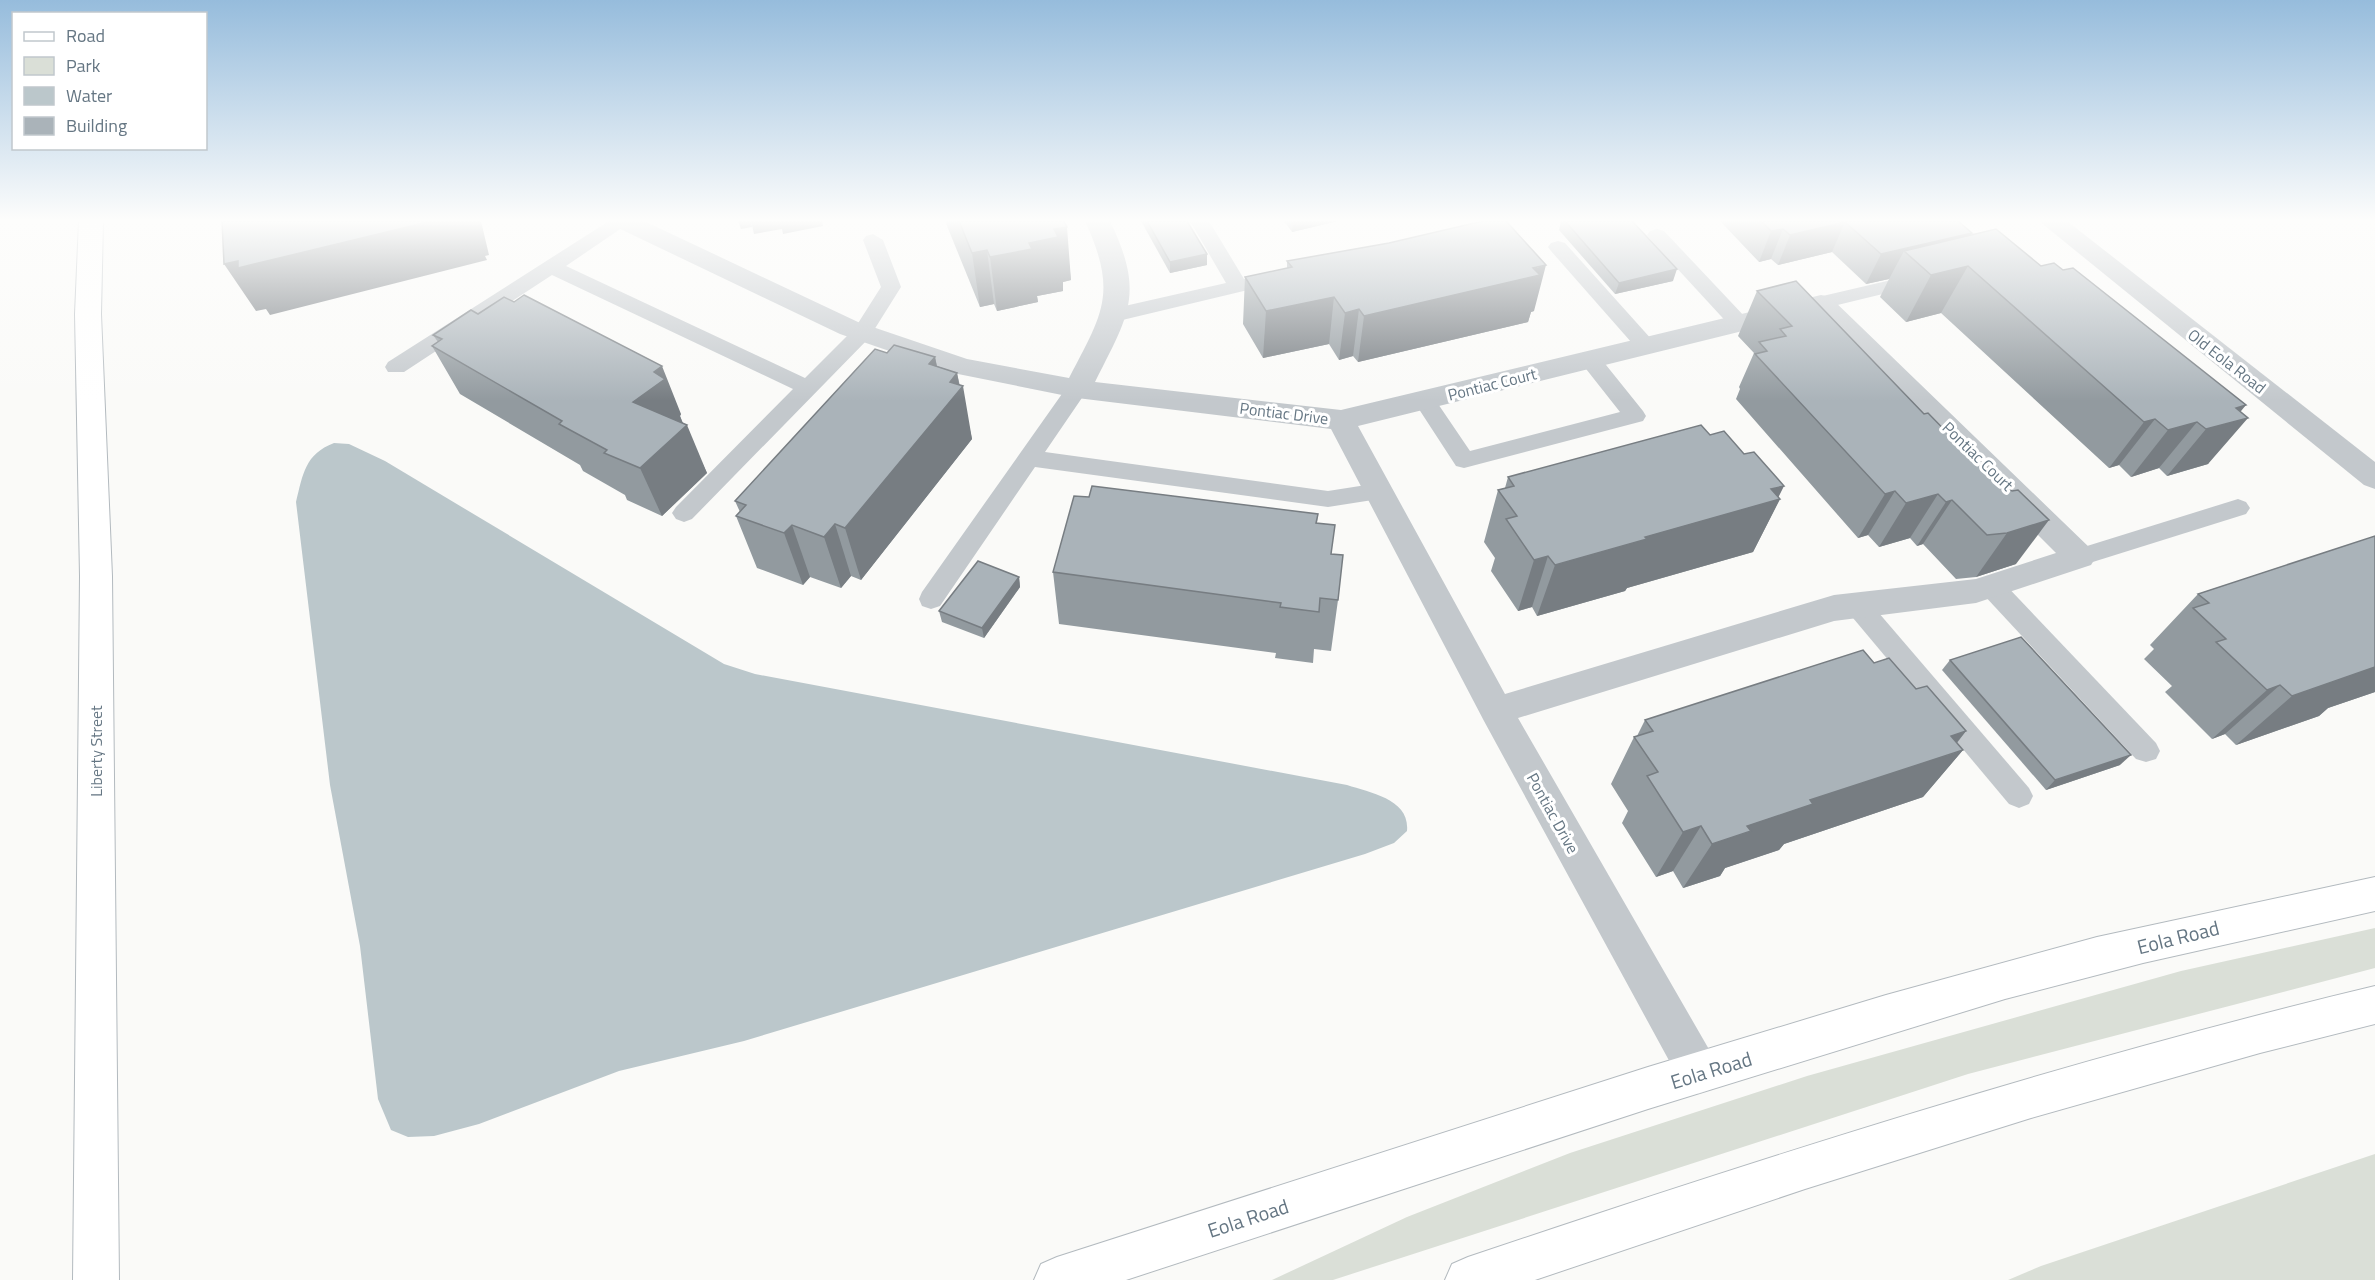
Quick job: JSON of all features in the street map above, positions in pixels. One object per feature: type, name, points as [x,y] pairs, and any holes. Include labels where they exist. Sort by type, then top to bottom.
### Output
[{"type":"main road","name":"Liberty Street","points":[[89,281],[88,314],[96,576],[96,1280]]},
{"type":"main road","name":"Eola Road","points":[[1057,1280],[1699,1073],[2007,980],[2238,922],[2375,894]]},
{"type":"main road","points":[[1467,1280],[1777,1174],[2072,1083],[2375,1005]]},
{"type":"street","name":"Pontiac Drive","points":[[750,281],[862,333],[963,367],[1077,389],[1341,420],[1496,711],[1699,1073]]},
{"type":"street","points":[[1077,389],[1114,315],[1120,290],[1119,281]]},
{"type":"street","name":"Old Eola Road","points":[[2126,281],[2375,478]]},
{"type":"street","name":"Pontiac Court","points":[[1341,420],[1821,303],[2080,557]]},
{"type":"street","points":[[1496,711],[1834,608],[1976,591],[2080,557]]},
{"type":"lane","points":[[396,367],[530,281]]},
{"type":"lane","points":[[580,281],[808,388]]},
{"type":"lane","points":[[684,513],[862,333],[891,287],[889,281]]},
{"type":"lane","points":[[1236,281],[1239,286]]},
{"type":"lane","points":[[1114,315],[1261,281]]},
{"type":"lane","points":[[1588,281],[1646,346]]},
{"type":"lane","points":[[1700,281],[1739,323]]},
{"type":"lane","points":[[1821,303],[1916,281]]},
{"type":"lane","points":[[1424,400],[1464,460],[1635,416],[1590,360]]},
{"type":"lane","points":[[931,599],[1077,389]]},
{"type":"lane","points":[[1029,459],[1328,499],[1379,491]]},
{"type":"lane","points":[[2080,557],[2238,508]]},
{"type":"lane","points":[[1990,586],[2146,751]]},
{"type":"lane","points":[[1857,605],[2019,796]]},
{"type":"green space","points":[[2375,928],[2375,968],[1968,1074],[1333,1280],[1272,1280],[1407,1217],[1570,1153],[1807,1076],[2181,971]]},
{"type":"green space","points":[[2375,1154],[2375,1280],[2008,1280],[2041,1266]]},
{"type":"water","points":[[334,443],[349,444],[385,461],[724,664],[755,674],[1347,785],[1396,804],[1406,820],[1407,831],[1394,843],[1365,854],[744,1041],[619,1071],[479,1124],[434,1136],[408,1137],[391,1130],[378,1099],[360,946],[330,785],[296,502],[303,474],[311,459]]},
{"type":"building","points":[[1247,281],[1515,281],[1364,316],[1359,309],[1345,313],[1334,297],[1266,311]]},
{"type":"building","points":[[1796,281],[1924,414],[1928,413],[1967,453],[1971,452],[2012,491],[2018,490],[2049,520],[2007,533],[1987,535],[1952,500],[1946,502],[1938,494],[1906,503],[1895,491],[1885,494],[1755,354],[1767,351],[1759,342],[1786,336],[1780,329],[1792,326],[1757,291]]},
{"type":"building","points":[[1985,281],[2089,281],[2246,405],[2236,408],[2248,418],[2206,429],[2197,422],[2168,430],[2155,419],[2144,422]]},
{"type":"building","points":[[524,295],[662,366],[654,372],[665,379],[633,402],[687,425],[640,468],[604,453],[607,450],[559,424],[562,421],[432,346],[442,339],[433,335],[471,310],[478,314],[504,297],[514,302]]},
{"type":"building","points":[[894,345],[935,357],[929,364],[957,373],[950,382],[963,386],[845,528],[835,524],[824,537],[792,525],[784,533],[736,516],[746,505],[735,501],[875,349],[887,353]]},
{"type":"building","points":[[1701,425],[1710,435],[1724,431],[1744,454],[1754,452],[1784,486],[1771,489],[1780,499],[1555,565],[1548,556],[1534,560],[1506,519],[1517,516],[1498,490],[1514,486],[1508,477]]},
{"type":"building","points":[[1092,486],[1318,514],[1316,523],[1335,525],[1331,554],[1343,555],[1338,600],[1320,598],[1319,612],[1280,607],[1281,603],[1053,572],[1074,496],[1089,497]]},
{"type":"building","points":[[2375,536],[2375,667],[2292,696],[2280,685],[2267,690],[2216,642],[2226,639],[2193,608],[2209,603],[2198,594]]},
{"type":"building","points":[[978,561],[1019,577],[982,628],[939,611]]},
{"type":"building","points":[[2021,637],[2131,755],[2055,780],[1950,660]]},
{"type":"building","points":[[1863,650],[1874,663],[1889,658],[1916,689],[1927,686],[1966,731],[1951,736],[1963,750],[1810,800],[1813,804],[1747,826],[1751,831],[1712,844],[1701,826],[1683,832],[1647,776],[1658,772],[1634,737],[1653,731],[1645,720]]}]
